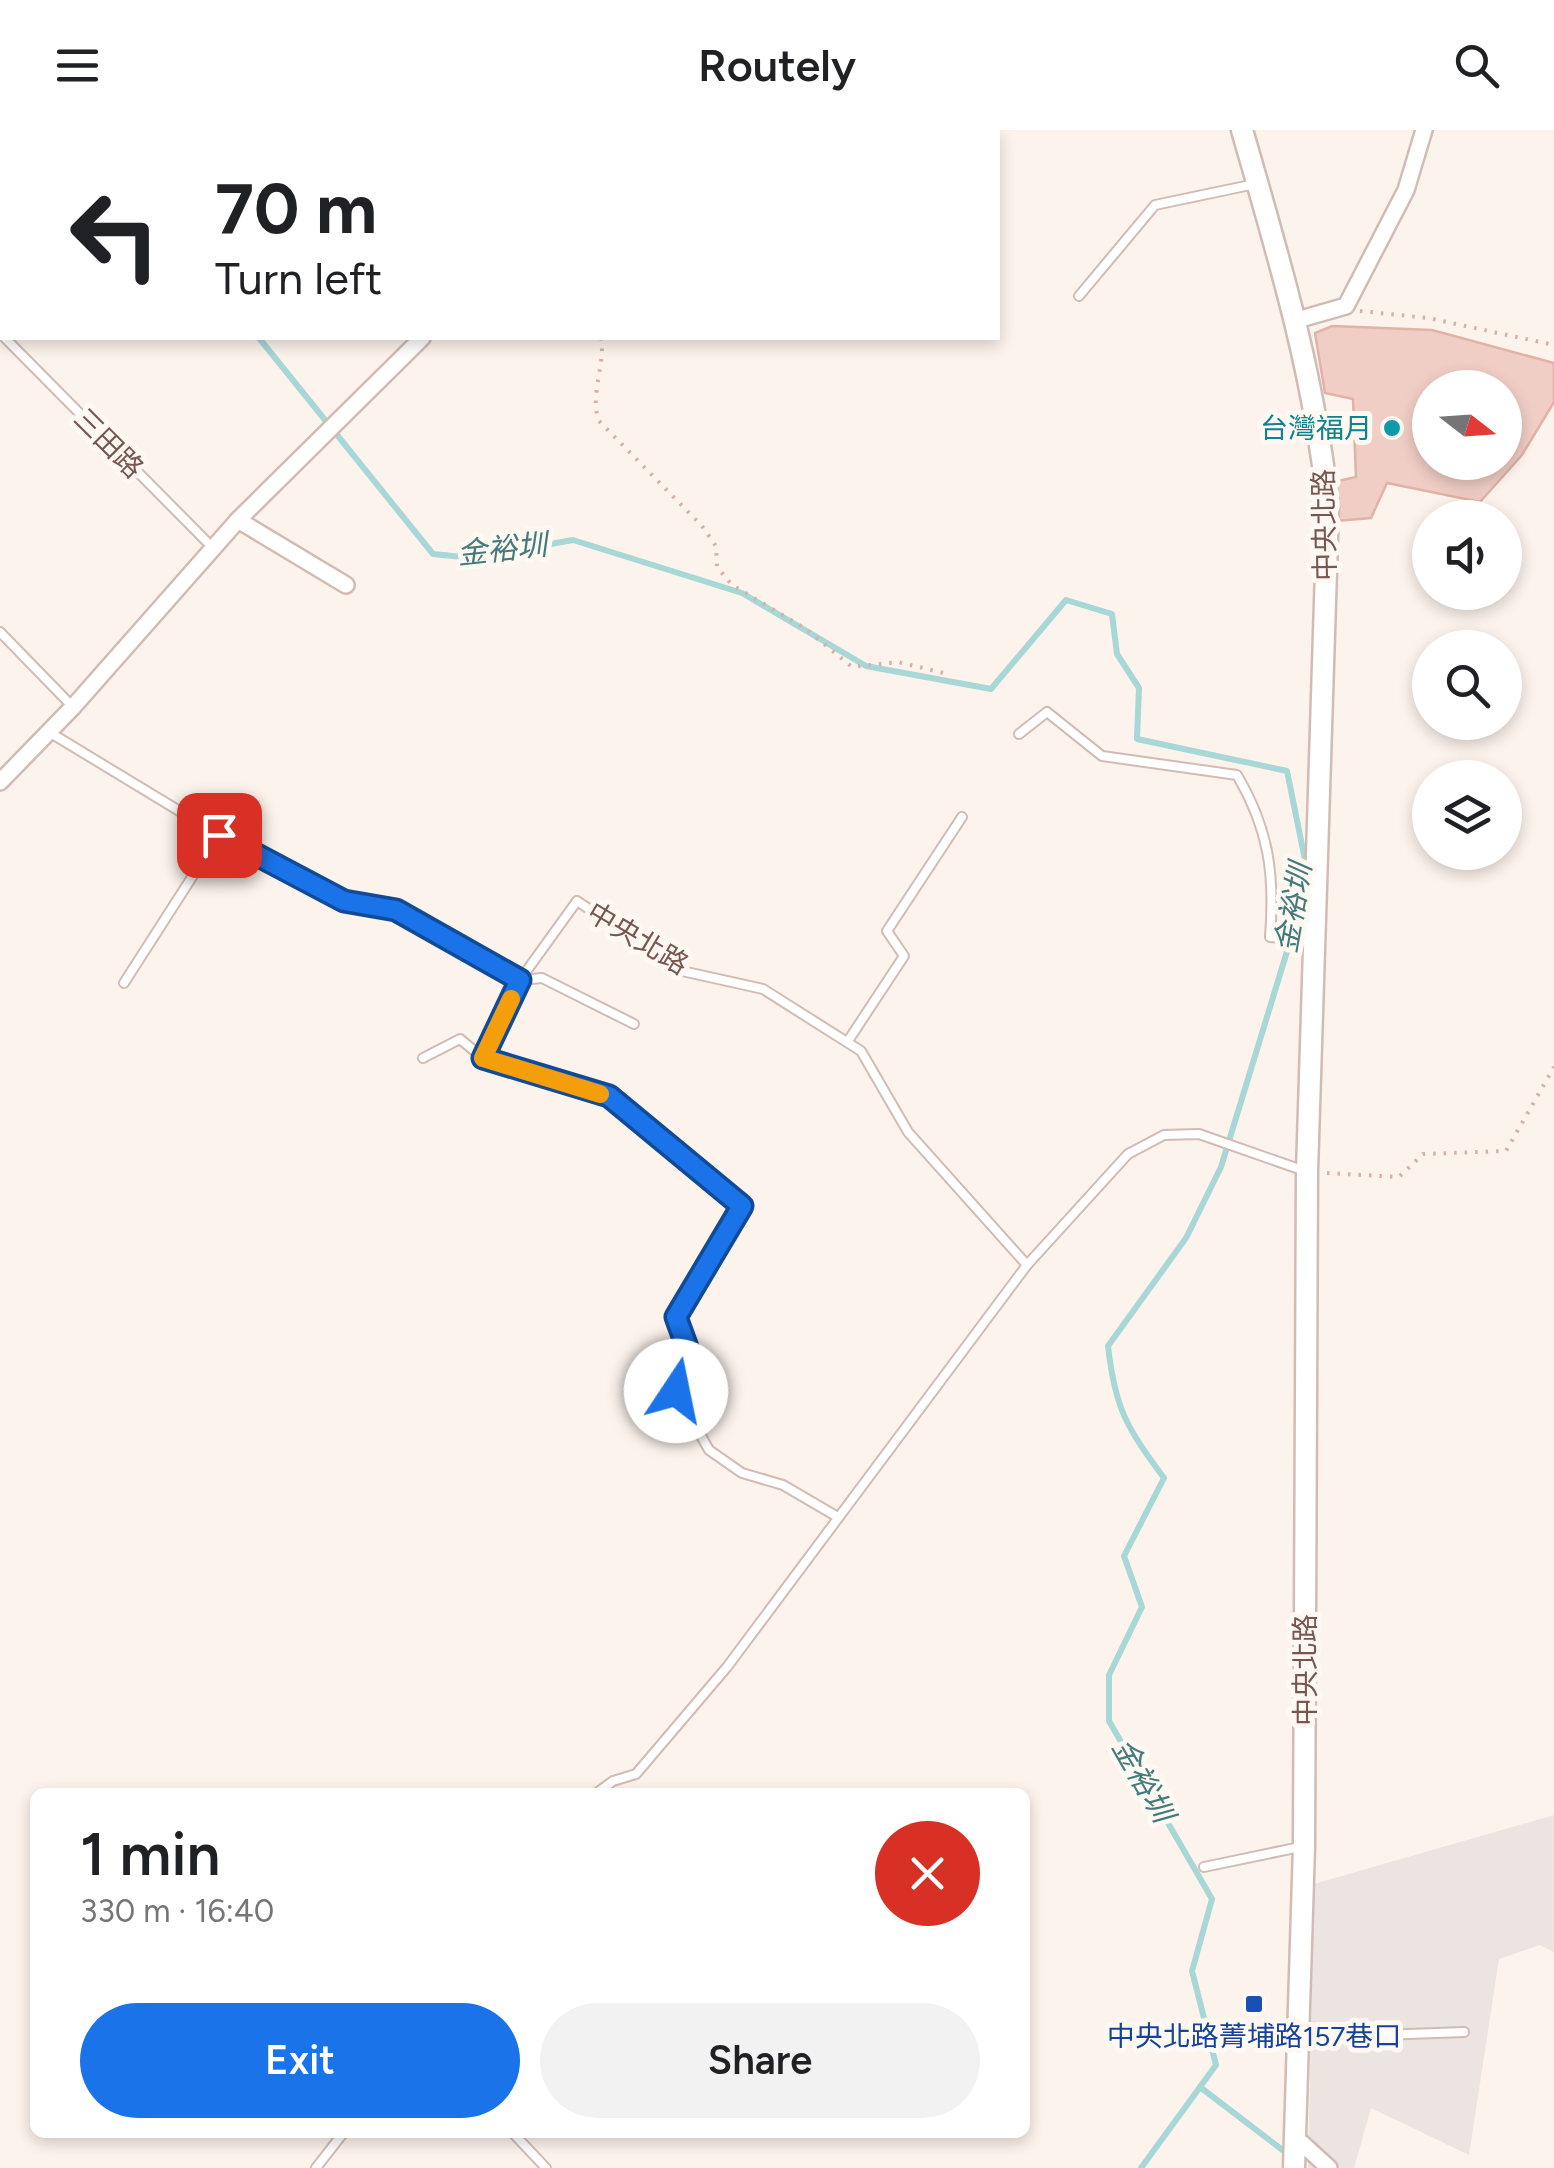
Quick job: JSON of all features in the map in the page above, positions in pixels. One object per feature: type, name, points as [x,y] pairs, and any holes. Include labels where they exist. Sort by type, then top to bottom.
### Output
[{"type":"street","name":"中央北路","points":[[1242,130],[1298,320],[1320,422],[1328,507],[1307,1171],[1304,1846],[1294,2168]]},
{"type":"street","points":[[1298,320],[1346,306],[1406,190],[1424,130]]},
{"type":"street","points":[[0,782],[73,707],[238,520],[420,340]]},
{"type":"street","points":[[238,520],[346,585]]},
{"type":"street","points":[[1294,2136],[1329,2168]]},
{"type":"lane","points":[[1079,296],[1156,205],[1258,184]]},
{"type":"lane","name":"三田路","points":[[7,340],[213,548]]},
{"type":"lane","points":[[0,632],[73,707]]},
{"type":"lane","points":[[1019,734],[1046,712],[1102,756],[1237,776],[1256,807],[1269,844],[1274,886],[1270,937],[1316,942]]},
{"type":"lane","points":[[48,731],[219,835],[344,901],[396,910],[520,980],[542,978],[634,1024]]},
{"type":"lane","points":[[848,1042],[904,956],[887,931],[962,817]]},
{"type":"lane","points":[[124,983],[219,835]]},
{"type":"lane","name":"中央北路","points":[[520,980],[577,901],[682,971],[763,989],[861,1051],[908,1132],[1027,1265]]},
{"type":"lane","points":[[483,1058],[520,980]]},
{"type":"lane","points":[[423,1058],[460,1038],[483,1058],[609,1096],[742,1206],[676,1317],[688,1350],[676,1391],[708,1450],[742,1473],[783,1485],[836,1516]]},
{"type":"lane","points":[[604,1788],[636,1774],[727,1668],[836,1516],[1027,1265],[1128,1154],[1164,1135],[1198,1134],[1307,1171]]},
{"type":"lane","points":[[1204,1868],[1304,1846]]},
{"type":"lane","points":[[1297,2038],[1464,2032]]},
{"type":"lane","points":[[316,2168],[339,2138]]},
{"type":"lane","points":[[518,2138],[546,2168]]},
{"type":"path","points":[[1346,306],[1375,316],[1428,318],[1554,345]]},
{"type":"path","points":[[601,340],[594,410],[599,421],[702,526],[716,546],[717,567],[732,585],[806,628],[852,667],[898,662],[948,674]]},
{"type":"path","points":[[1307,1171],[1399,1178],[1423,1154],[1506,1151],[1554,1067]]},
{"type":"shaded area","points":[[1554,1815],[1554,1952],[1540,1945],[1499,1959],[1469,2155],[1371,2108],[1354,2168],[1308,2168],[1314,1884]]},
{"type":"building","name":"台灣福月","points":[[1332,326],[1432,330],[1554,363],[1554,402],[1522,455],[1522,370],[1412,370],[1412,480],[1500,480],[1482,500],[1387,483],[1371,518],[1337,521],[1334,482],[1356,477],[1353,399],[1325,393],[1315,333]]},
{"type":"waterway","name":"金裕圳","points":[[261,340],[433,554],[472,558],[573,540],[742,593],[866,666],[991,689],[1066,600],[1112,614],[1117,654],[1139,688],[1137,739],[1287,771],[1306,865],[1289,945],[1221,1167],[1186,1238],[1108,1346],[1114,1386],[1125,1417],[1164,1478],[1124,1556],[1142,1607],[1109,1675],[1109,1721],[1212,1899],[1192,1971],[1216,2065],[1141,2168]]},
{"type":"waterway","points":[[1200,2087],[1289,2155]]},
{"type":"slow traffic","points":[[511,999],[483,1058],[600,1094]]},
{"type":"place","name":"台灣福月","points":[[1392,428]]},
{"type":"place","name":"中央北路菁埔路157巷口","points":[[1254,2004]]},
{"type":"route","points":[[219,835],[344,901],[396,910],[520,980],[483,1058],[609,1096],[742,1206],[676,1317],[688,1350],[676,1391]]}]
